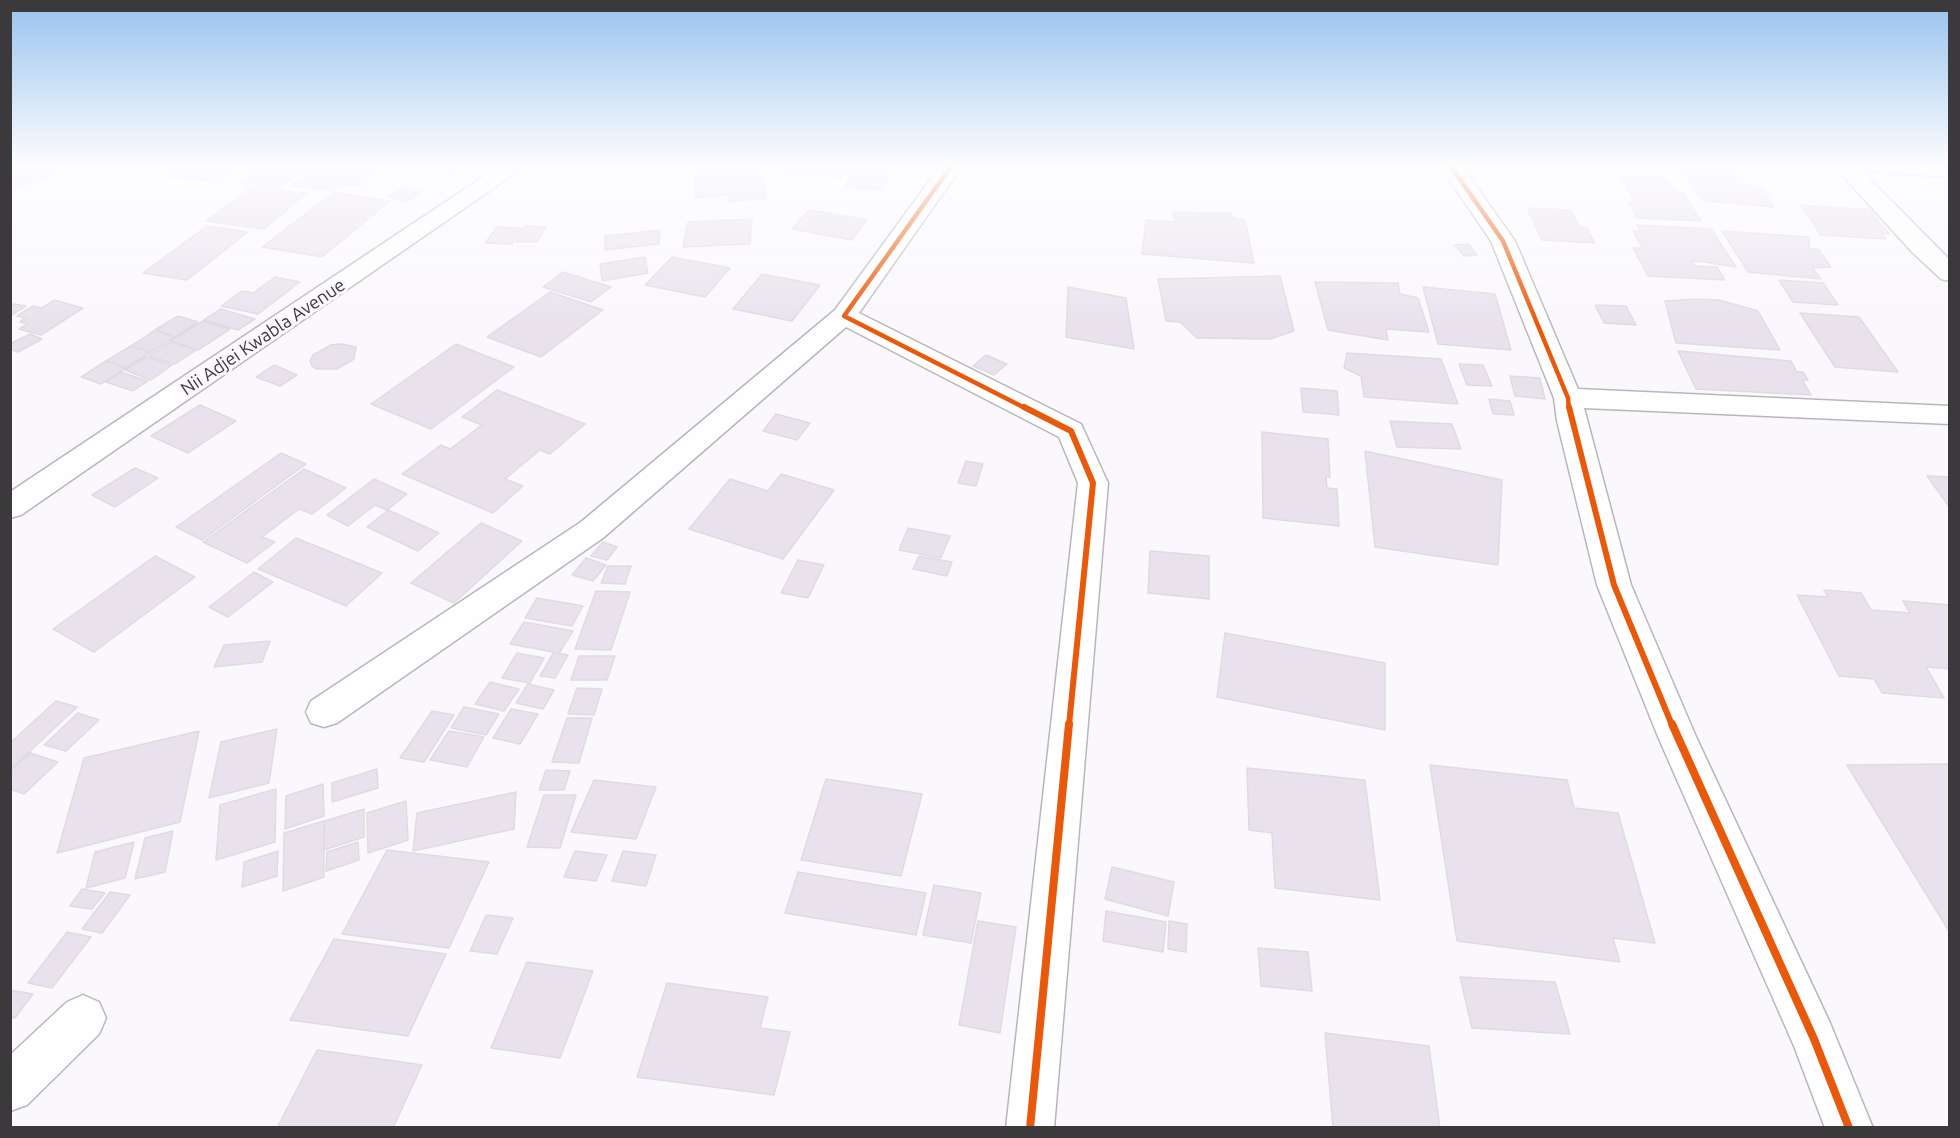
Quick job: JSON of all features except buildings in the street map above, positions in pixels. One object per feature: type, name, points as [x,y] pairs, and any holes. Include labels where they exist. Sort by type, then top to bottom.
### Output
[{"type":"street","name":"Nii Adjei Kwabla Avenue","points":[[10,507],[437,218]]},
{"type":"street","points":[[324,712],[592,530],[843,316],[914,218]]},
{"type":"street","points":[[1487,218],[1503,241],[1568,398],[1571,421],[1614,585],[1678,739],[1815,1039],[1849,1128]]},
{"type":"street","points":[[1893,218],[1921,248],[1950,274]]},
{"type":"street","points":[[843,316],[1071,431],[1093,483],[1030,1128]]},
{"type":"street","points":[[1568,398],[1950,415]]},
{"type":"street","points":[[10,1088],[83,1018]]},
{"type":"cycle path","points":[[914,218],[844,316],[1071,431],[1093,483],[1030,1128]]},
{"type":"cycle path","points":[[1487,218],[1503,241],[1568,398],[1571,421],[1614,585],[1678,739],[1814,1039],[1849,1128]]}]
